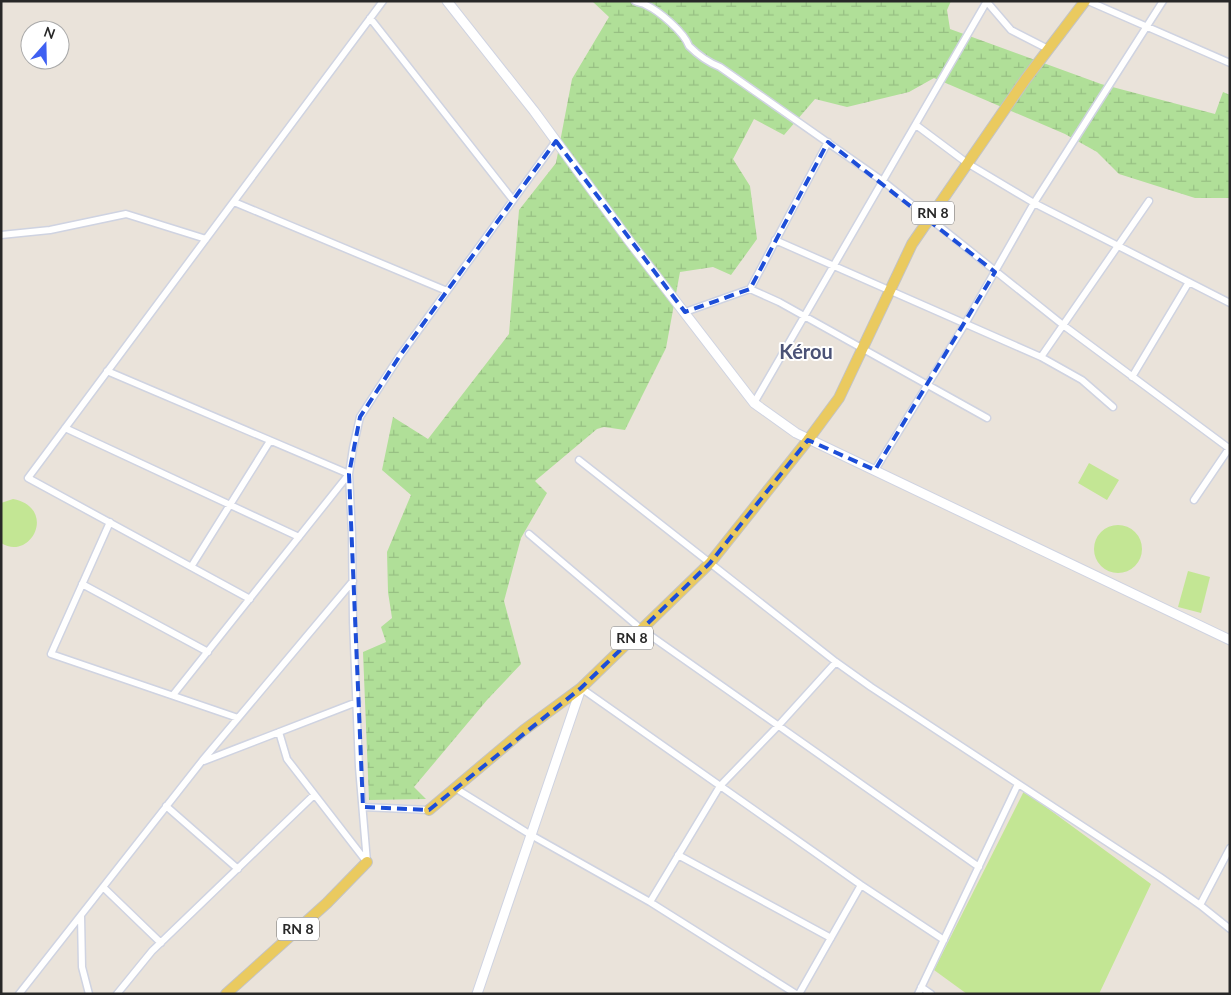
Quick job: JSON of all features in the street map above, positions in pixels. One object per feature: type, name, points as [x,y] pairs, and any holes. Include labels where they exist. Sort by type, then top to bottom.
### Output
[{"type":"main road","name":"RN 8","points":[[429,810],[524,730],[580,688],[710,563],[839,398],[861,348],[912,244],[1048,49],[1086,1]]},
{"type":"main road","name":"RN 8","points":[[226,994],[327,903],[367,862]]},
{"type":"street","points":[[250,599],[28,478],[383,1]]},
{"type":"street","points":[[447,1],[463,24],[534,111],[684,312],[754,402],[808,440],[875,470],[1230,640]]},
{"type":"street","points":[[635,1],[648,6],[662,16],[687,39],[689,46],[700,57],[720,67],[884,182],[1063,325],[1229,448],[1194,500]]},
{"type":"street","points":[[1086,1],[1230,63]]},
{"type":"street","points":[[875,470],[965,324],[1034,203],[1163,1]]},
{"type":"street","points":[[754,402],[884,182],[987,2],[1011,30],[1048,49]]},
{"type":"street","points":[[370,18],[513,200]]},
{"type":"street","points":[[916,125],[968,162],[1034,203],[1230,303]]},
{"type":"street","points":[[367,862],[362,808],[357,702],[349,474],[360,417],[399,357],[556,141]]},
{"type":"street","points":[[684,312],[750,289],[828,142]]},
{"type":"street","points":[[1041,357],[1149,201]]},
{"type":"street","points":[[234,202],[447,291]]},
{"type":"street","points":[[1,235],[50,230],[126,214],[206,239]]},
{"type":"street","points":[[776,240],[1041,357],[1082,380],[1113,407]]},
{"type":"street","points":[[1132,377],[1189,282]]},
{"type":"street","points":[[750,289],[779,302],[987,418]]},
{"type":"street","points":[[107,371],[349,474]]},
{"type":"street","points":[[65,428],[299,537]]},
{"type":"street","points":[[192,567],[270,441]]},
{"type":"street","points":[[579,460],[836,662],[1200,905],[1230,929]]},
{"type":"street","points":[[173,696],[349,474]]},
{"type":"street","points":[[110,522],[51,654],[238,718]]},
{"type":"street","points":[[529,534],[642,629],[979,867]]},
{"type":"street","points":[[20,994],[202,761],[353,581]]},
{"type":"street","points":[[82,584],[208,652]]},
{"type":"street","points":[[650,902],[720,786],[836,662]]},
{"type":"street","points":[[477,994],[580,688],[861,886],[944,940]]},
{"type":"street","points":[[202,761],[357,702]]},
{"type":"street","points":[[279,732],[287,759],[367,862]]},
{"type":"street","points":[[932,994],[919,990],[1018,784]]},
{"type":"street","points":[[455,788],[531,835],[650,902],[798,994],[861,886]]},
{"type":"street","points":[[117,994],[161,943],[314,796]]},
{"type":"street","points":[[166,806],[238,869]]},
{"type":"street","points":[[362,808],[429,810]]},
{"type":"street","points":[[1200,905],[1230,848]]},
{"type":"street","points":[[678,855],[831,938]]},
{"type":"street","points":[[103,887],[161,943]]},
{"type":"street","points":[[81,916],[82,967],[89,994]]},
{"type":"highlighted area","points":[[556,141],[685,312],[750,289],[828,142],[995,272],[875,470],[808,440],[710,563],[581,688],[429,810],[363,807],[349,474],[360,417],[399,357]]},
{"type":"green space","points":[[592,1],[951,1],[947,10],[950,29],[1101,84],[1215,114],[1223,92],[1230,95],[1230,198],[1195,198],[1119,174],[1097,152],[1065,134],[934,78],[909,92],[847,107],[815,99],[784,135],[754,119],[733,159],[750,186],[757,239],[731,275],[713,267],[680,272],[666,348],[625,430],[604,427],[597,429],[535,481],[547,493],[521,538],[504,601],[521,664],[487,700],[414,787],[426,799],[369,800],[363,652],[386,642],[381,627],[392,618],[388,592],[387,552],[411,495],[382,470],[393,417],[428,439],[509,334],[519,210],[556,163],[572,79],[609,17]]},
{"type":"green space","points":[[1089,463],[1119,480],[1107,500],[1078,483]]},
{"type":"green space","points":[[13,499],[27,504],[34,512],[37,522],[35,532],[30,540],[22,545],[12,547],[1,543],[1,503]]},
{"type":"green space","points":[[1113,525],[1123,525],[1132,529],[1138,535],[1141,540],[1141,558],[1132,569],[1123,573],[1113,573],[1104,569],[1098,563],[1094,554],[1094,544],[1098,535],[1104,529]]},
{"type":"green space","points":[[1188,571],[1210,577],[1201,613],[1178,607]]},
{"type":"green space","points":[[1024,791],[1151,884],[1099,994],[967,994],[934,970]]},
{"type":"district","name":"Kérou","points":[[806,352]]}]
